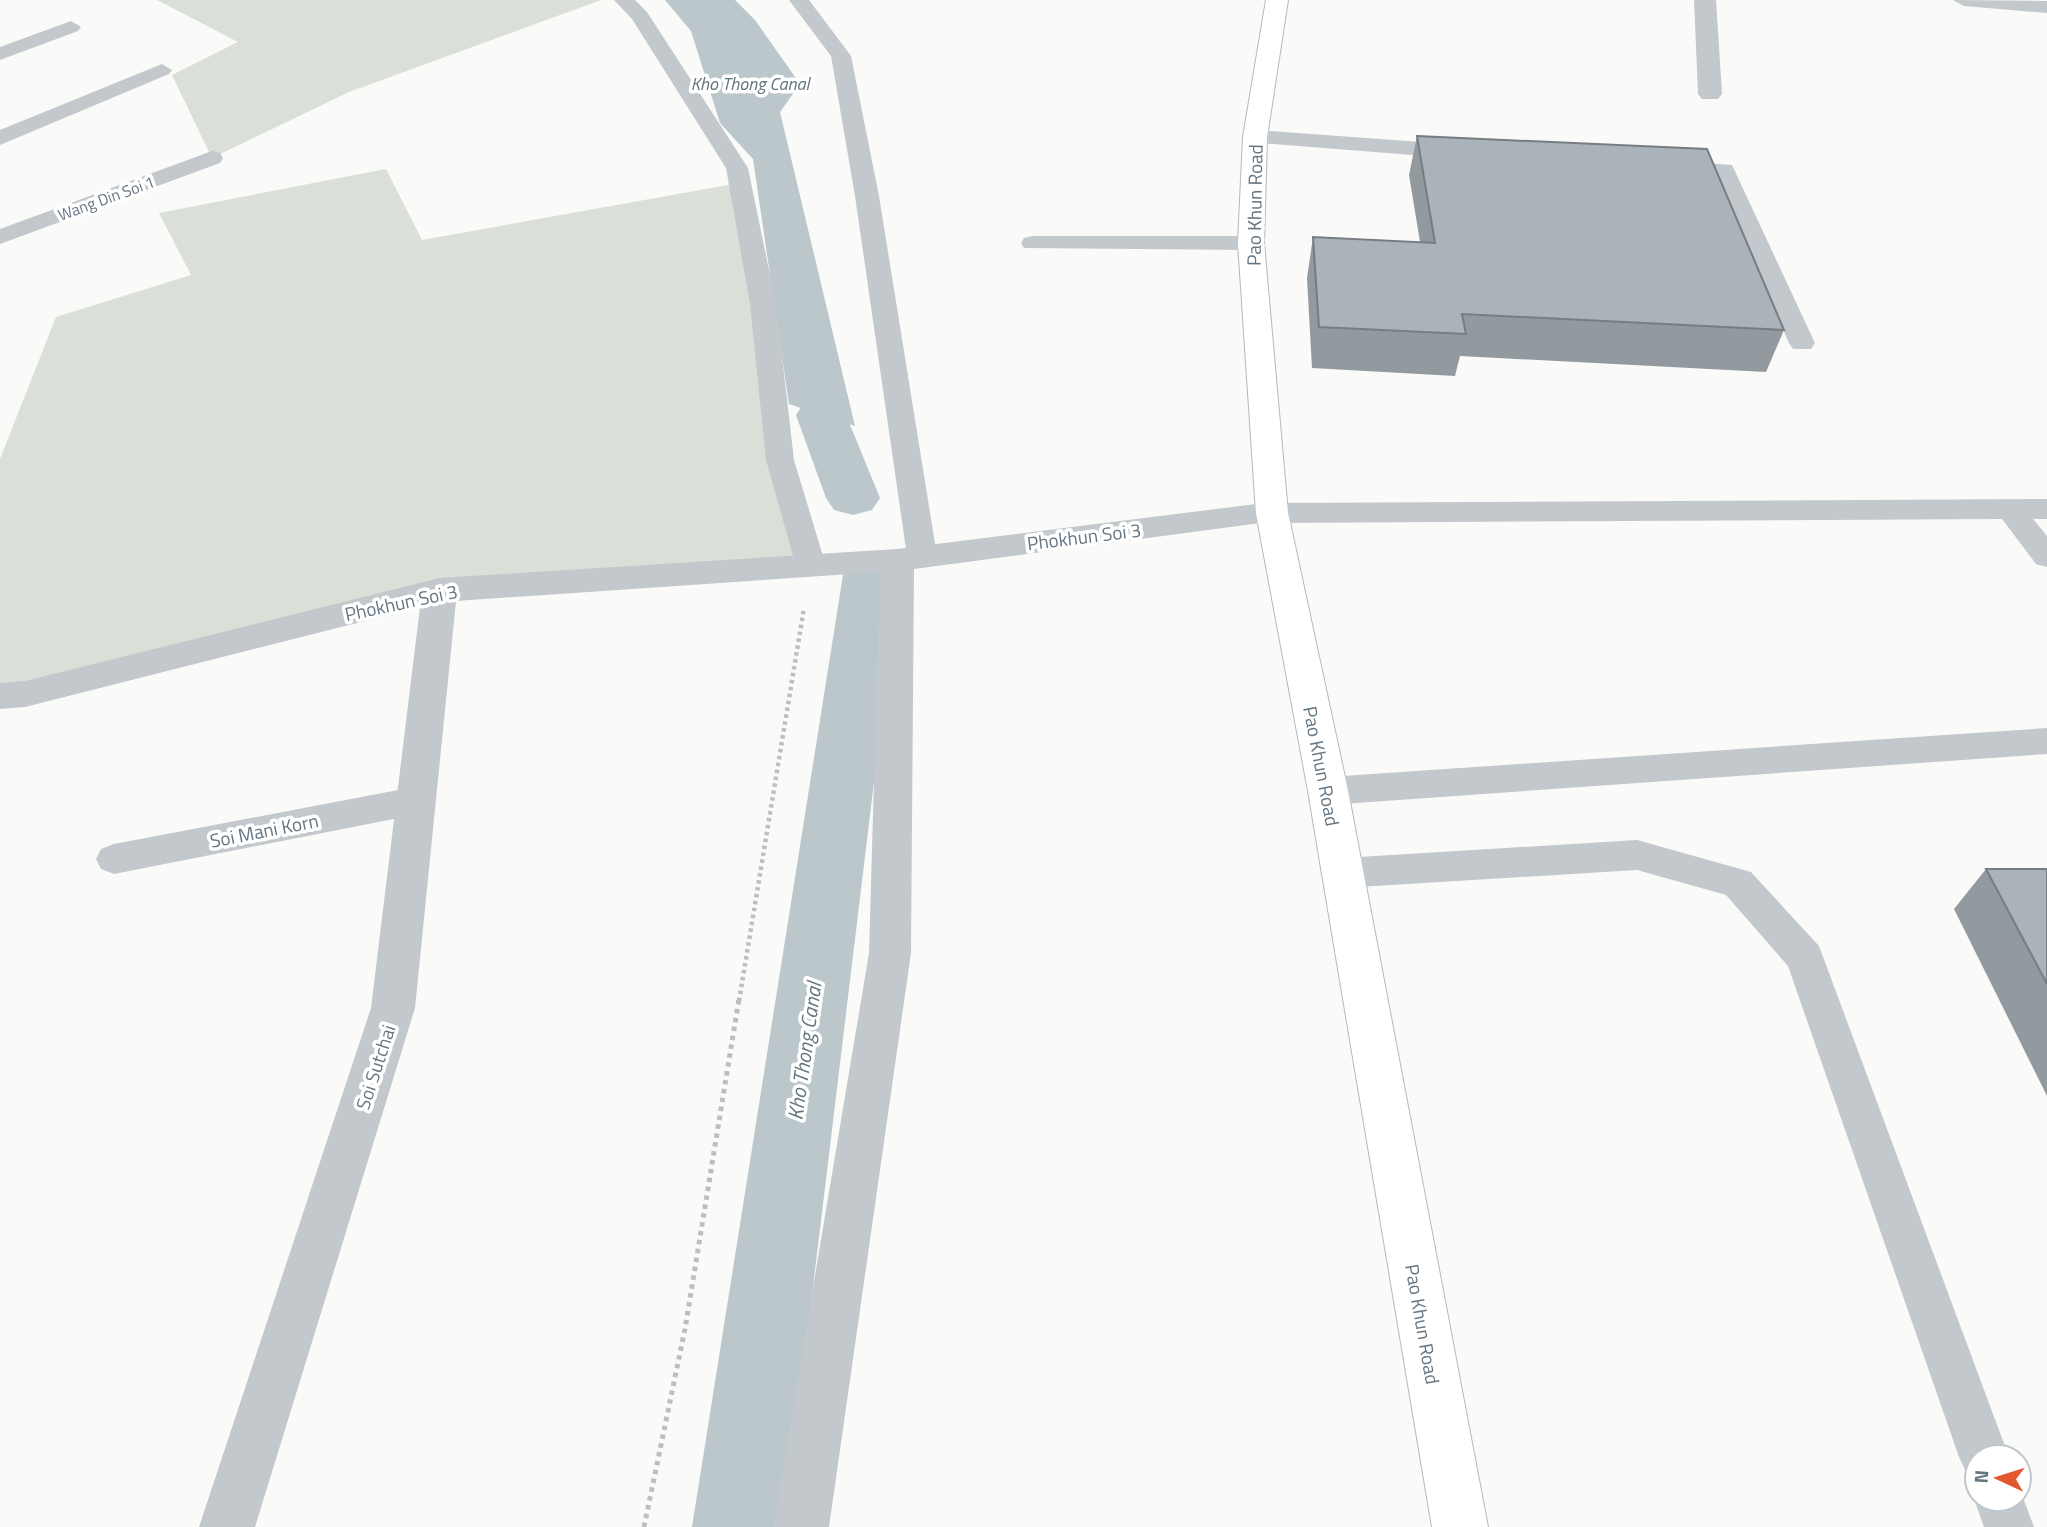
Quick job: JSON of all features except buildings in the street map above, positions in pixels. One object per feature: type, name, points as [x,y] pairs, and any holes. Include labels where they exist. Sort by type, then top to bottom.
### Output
[{"type":"main road","name":"Pao Khun Road","points":[[1277,0],[1255,137],[1251,243],[1272,513],[1328,791],[1460,1527]]},
{"type":"street","points":[[1705,0],[1710,94]]},
{"type":"street","points":[[1964,0],[2032,4]]},
{"type":"street","name":"Phokhun Soi 3","points":[[0,696],[25,694],[440,590],[909,558],[1272,513]]},
{"type":"street","points":[[802,1527],[890,953],[909,558]]},
{"type":"street","name":"Soi Sutchai","points":[[227,1527],[394,1008],[414,801],[440,590]]},
{"type":"lane","points":[[624,0],[640,16],[737,168],[763,304],[780,460],[811,566]]},
{"type":"lane","points":[[799,0],[841,57],[867,196],[909,558]]},
{"type":"lane","points":[[0,54],[71,27]]},
{"type":"lane","points":[[0,138],[162,70]]},
{"type":"lane","points":[[1255,137],[1489,154]]},
{"type":"lane","name":"Wang Din Soi 1","points":[[0,237],[212,159]]},
{"type":"lane","points":[[1642,165],[1724,170],[1802,343]]},
{"type":"lane","points":[[1033,243],[1251,243]]},
{"type":"lane","points":[[2009,508],[2047,557]]},
{"type":"lane","points":[[1272,513],[2047,509]]},
{"type":"lane","points":[[1328,791],[2047,741]]},
{"type":"lane","name":"Soi Mani Korn","points":[[114,859],[414,801]]},
{"type":"lane","points":[[1342,873],[1637,855],[1738,883],[1805,958],[1979,1443]]},
{"type":"path","points":[[643,1527],[685,1329],[811,566]]},
{"type":"shaded area","points":[[157,0],[601,0],[349,92],[212,158],[172,75],[238,42]]},
{"type":"shaded area","points":[[386,169],[422,240],[739,183],[806,563],[441,582],[0,694],[0,459],[56,317],[191,275],[159,213]]},
{"type":"water","name":"Kho Thong Canal","points":[[665,0],[735,0],[755,20],[800,84],[780,112],[855,426],[789,404],[753,159],[720,123],[691,31]]},
{"type":"waterway","name":"Kho Thong Canal","points":[[821,415],[853,498]]},
{"type":"waterway","name":"Kho Thong Canal","points":[[738,1527],[871,575]]}]
